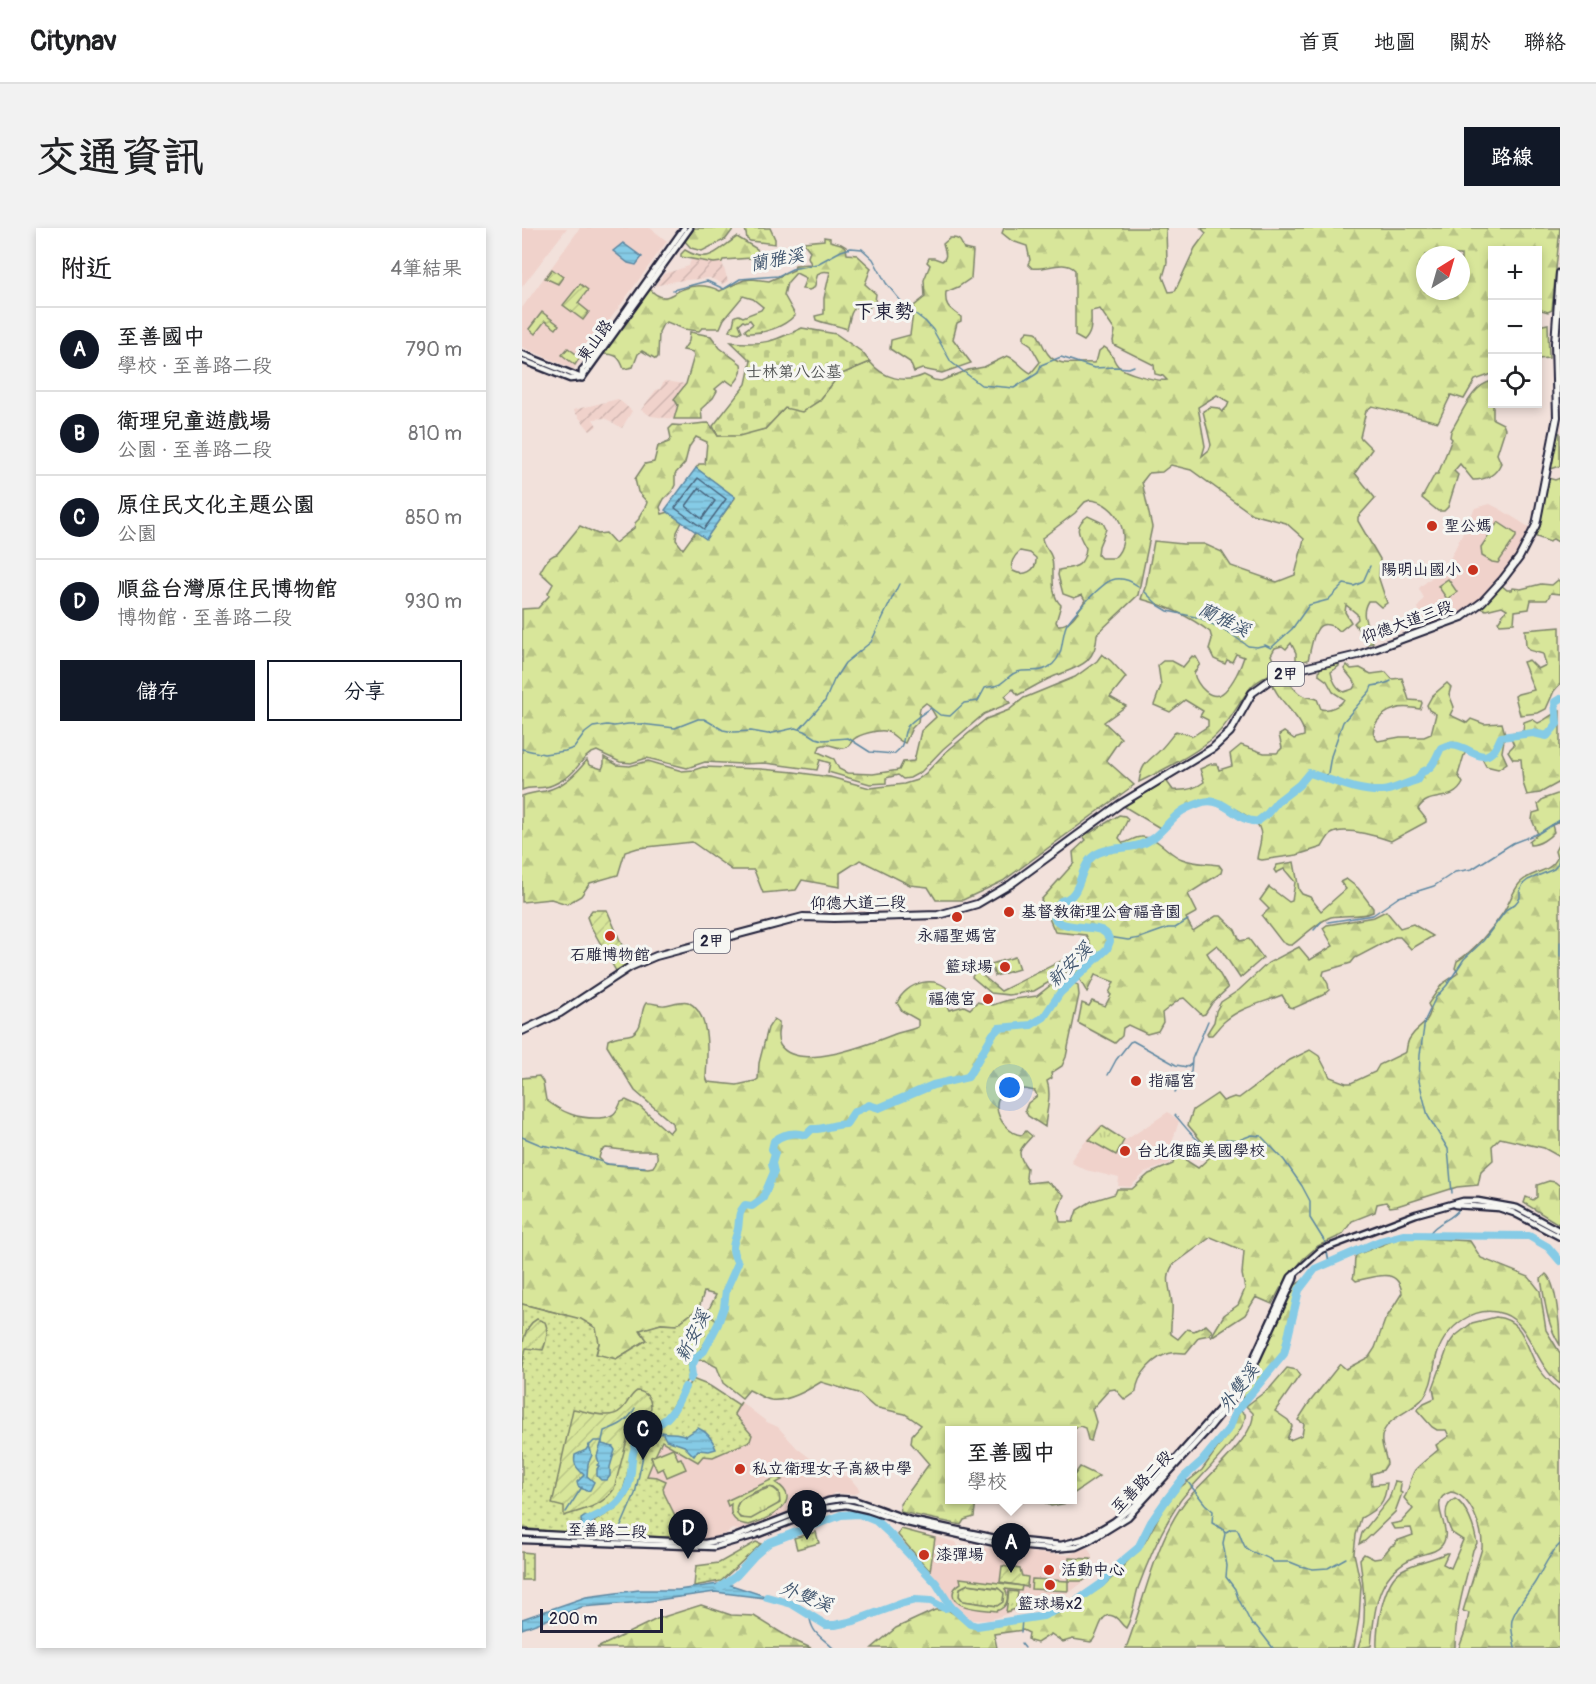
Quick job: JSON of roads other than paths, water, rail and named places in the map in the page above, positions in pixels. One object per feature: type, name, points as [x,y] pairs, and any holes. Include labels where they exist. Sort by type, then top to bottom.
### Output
[{"type":"main road","name":"仰德大道三段","points":[[1146,788],[1213,748],[1230,732],[1252,693],[1270,680],[1295,670],[1358,655],[1453,621],[1482,602],[1503,579],[1532,537],[1557,417],[1555,343],[1560,273]]},
{"type":"main road","name":"仰德大道二段","points":[[522,1031],[560,1013],[630,967],[656,956],[803,917],[939,915],[977,904],[1011,884],[1120,804],[1146,788]]},
{"type":"street","name":"東山路","points":[[582,378],[582,369],[592,359],[684,228]]},
{"type":"street","name":"東山路","points":[[582,378],[690,228]]},
{"type":"street","points":[[522,354],[582,378]]},
{"type":"street","points":[[522,360],[570,379],[582,378]]},
{"type":"street","points":[[1468,1204],[1517,1208],[1560,1231]]},
{"type":"street","points":[[1468,1204],[1499,1208],[1514,1213],[1560,1237]]},
{"type":"street","name":"至善路二段","points":[[522,1533],[705,1543],[728,1539],[828,1501],[840,1499],[854,1500],[910,1520],[1000,1539],[1044,1545],[1061,1545],[1077,1541],[1109,1525],[1135,1505],[1230,1397],[1250,1366],[1291,1277],[1311,1257],[1334,1244],[1416,1214],[1468,1204]]},
{"type":"street","name":"至善路二段","points":[[522,1540],[714,1547],[756,1535],[825,1508],[846,1505],[903,1522],[1004,1545],[1052,1549],[1076,1547],[1116,1526],[1138,1508],[1232,1400],[1253,1368],[1295,1273]]},
{"type":"water","points":[[623,243],[642,257],[636,265],[628,263],[613,251]]},
{"type":"water","points":[[696,468],[735,497],[706,539],[665,510]]},
{"type":"water","points":[[698,1428],[710,1437],[716,1449],[698,1450],[694,1456],[684,1446],[666,1440],[662,1432],[686,1436]]},
{"type":"water","points":[[602,1441],[602,1444],[613,1447],[615,1450],[610,1476],[607,1480],[601,1480],[597,1476],[599,1463],[597,1456]]},
{"type":"water","points":[[589,1445],[592,1455],[588,1464],[587,1476],[594,1482],[590,1490],[586,1491],[578,1486],[577,1482],[584,1475],[576,1466],[575,1455],[586,1450]]},
{"type":"water","points":[[596,1515],[592,1530],[589,1534],[584,1534],[581,1519]]},
{"type":"water","name":"外雙溪","points":[[725,1583],[774,1599],[715,1592],[643,1602],[582,1607],[522,1629],[522,1619],[586,1597],[639,1590],[678,1590]]},
{"type":"waterway","name":"蘭雅溪","points":[[673,290],[707,281],[724,289],[740,279],[778,276],[792,269],[817,264],[841,251],[851,248],[862,249],[873,259],[886,283],[904,305],[933,330],[951,362],[981,385],[1014,388],[1038,373],[1041,365],[1061,357],[1094,368],[1134,366]]},
{"type":"waterway","name":"蘭雅溪","points":[[1144,591],[1168,611],[1200,618],[1228,632],[1248,646],[1265,645],[1271,648],[1292,629],[1309,605],[1328,600],[1344,584],[1354,586],[1363,582],[1370,566]]},
{"type":"waterway","name":"蘭雅溪","points":[[522,749],[544,754],[565,751],[574,748],[585,733],[593,727],[641,724],[675,728],[704,719],[723,730],[734,732],[751,731],[768,734],[795,728],[823,740],[848,738],[870,752],[894,754],[902,744],[907,727],[931,708],[940,715],[950,716],[964,703],[978,701],[985,688],[998,685],[1014,673],[1042,670],[1053,664],[1059,656],[1066,626],[1087,600],[1108,582],[1122,579],[1138,586]]},
{"type":"waterway","name":"蘭雅溪","points":[[800,729],[825,701],[834,680],[845,663],[871,642],[899,584]]},
{"type":"waterway","points":[[1324,778],[1328,773],[1331,756],[1343,722],[1372,686],[1391,681]]},
{"type":"waterway","name":"新安溪","points":[[690,1379],[691,1368],[696,1357],[704,1351],[718,1324],[724,1307],[726,1290],[738,1263],[733,1246],[741,1211],[745,1205],[752,1206],[763,1198],[774,1172],[772,1163],[775,1153],[772,1149],[774,1141],[789,1134],[806,1135],[812,1129],[846,1124],[854,1112],[869,1105],[879,1108],[933,1085],[968,1077],[993,1034],[999,1028],[1031,1025],[1044,1017],[1060,993],[1107,949],[1110,941],[1102,930],[1064,924],[1058,922],[1054,917],[1055,910],[1061,901],[1073,894],[1087,863],[1096,854],[1146,843],[1182,811],[1203,802],[1218,803],[1244,818],[1258,821],[1299,785],[1309,773],[1363,790],[1382,791],[1395,788],[1417,780],[1422,772],[1432,765],[1441,748],[1450,745],[1459,746],[1481,756],[1488,755],[1495,749],[1501,737],[1533,733],[1547,736],[1557,724],[1555,702],[1560,699]]},
{"type":"waterway","points":[[1328,922],[1373,915],[1399,897],[1434,886],[1455,872],[1472,869],[1513,843],[1539,833],[1560,820]]},
{"type":"waterway","points":[[1452,1193],[1448,1149],[1428,1116],[1419,1081],[1425,1020],[1436,997],[1464,959],[1483,941],[1507,909],[1520,898],[1523,884],[1554,869],[1558,864],[1560,852]]},
{"type":"waterway","points":[[1109,937],[1128,940],[1140,938],[1168,928],[1175,928],[1188,920]]},
{"type":"waterway","points":[[1314,930],[1321,922]]},
{"type":"waterway","points":[[1560,942],[1560,956]]},
{"type":"waterway","points":[[1175,1092],[1191,1072],[1192,1059],[1208,1021]]},
{"type":"waterway","points":[[1108,1075],[1116,1060],[1133,1041],[1176,1065],[1187,1067],[1191,1064]]},
{"type":"waterway","points":[[1175,1115],[1198,1140],[1211,1146],[1219,1145],[1226,1139],[1239,1140],[1252,1135],[1261,1136],[1284,1160],[1302,1186],[1310,1201],[1310,1218],[1325,1242],[1329,1262]]},
{"type":"waterway","points":[[522,1137],[541,1145],[564,1149],[608,1164],[645,1167]]},
{"type":"waterway","points":[[1429,1234],[1459,1209]]},
{"type":"waterway","name":"外雙溪","points":[[720,1587],[736,1576],[770,1542],[841,1515],[859,1514],[876,1521],[888,1532],[936,1583],[951,1607],[970,1624],[977,1626],[1043,1616],[1075,1602],[1101,1584],[1120,1563],[1138,1548],[1151,1522],[1167,1499],[1230,1427],[1235,1413],[1284,1354],[1299,1290],[1315,1269],[1380,1241],[1403,1235],[1529,1236],[1548,1247],[1560,1261]]},
{"type":"waterway","name":"新安溪","points":[[588,1520],[611,1508],[622,1497],[629,1482],[636,1444],[644,1434],[670,1415],[685,1387]]},
{"type":"waterway","points":[[590,1445],[594,1441],[602,1441],[604,1431],[622,1423],[635,1408]]},
{"type":"waterway","points":[[608,1531],[620,1528],[635,1494],[644,1451],[653,1438],[662,1433]]},
{"type":"waterway","points":[[1184,1477],[1213,1511],[1212,1523],[1223,1529],[1226,1577],[1235,1589],[1252,1625],[1256,1626],[1273,1648]]},
{"type":"waterway","points":[[566,1512],[582,1487]]},
{"type":"waterway","points":[[1223,1530],[1226,1532],[1237,1529],[1246,1548],[1273,1562],[1290,1562],[1313,1569],[1328,1568],[1346,1558]]},
{"type":"waterway","points":[[1515,1648],[1511,1626],[1513,1616],[1548,1558],[1560,1544]]},
{"type":"waterway","name":"外雙溪","points":[[767,1597],[792,1604],[826,1625],[854,1621],[915,1600],[931,1601],[944,1608],[951,1607]]},
{"type":"waterway","points":[[809,1614],[814,1631],[833,1648]]},
{"type":"waterway","points":[[1021,1632],[1022,1619]]},
{"type":"waterway","points":[[1021,1643],[1025,1648]]},
{"type":"place","name":"聖公媽","points":[[1432,526]]},
{"type":"place","name":"陽明山國小","points":[[1473,570]]},
{"type":"place","name":"基督教衛理公會福音園","points":[[1009,912]]},
{"type":"place","name":"永福聖媽宮","points":[[957,917]]},
{"type":"place","name":"石雕博物館","points":[[610,936]]},
{"type":"place","name":"籃球場","points":[[1005,967]]},
{"type":"place","name":"福德宮","points":[[988,999]]},
{"type":"place","name":"指福宮","points":[[1136,1081]]},
{"type":"place","name":"台北復臨美國學校","points":[[1125,1151]]},
{"type":"place","name":"原住民文化主題公園","points":[[643,1460]]},
{"type":"place","name":"私立衛理女子高級中學","points":[[740,1469]]},
{"type":"place","name":"衛理兒童遊戲場","points":[[807,1540]]},
{"type":"place","name":"漆彈場","points":[[924,1555]]},
{"type":"place","name":"順益台灣原住民博物館","points":[[688,1559]]},
{"type":"place","name":"活動中心","points":[[1049,1570]]},
{"type":"place","name":"至善國中","points":[[1011,1573]]},
{"type":"place","name":"籃球場x2","points":[[1050,1585]]},
{"type":"district","name":"下東勢","points":[[884,311]]},
{"type":"park label","name":"士林第八公墓","points":[[794,372]]}]
